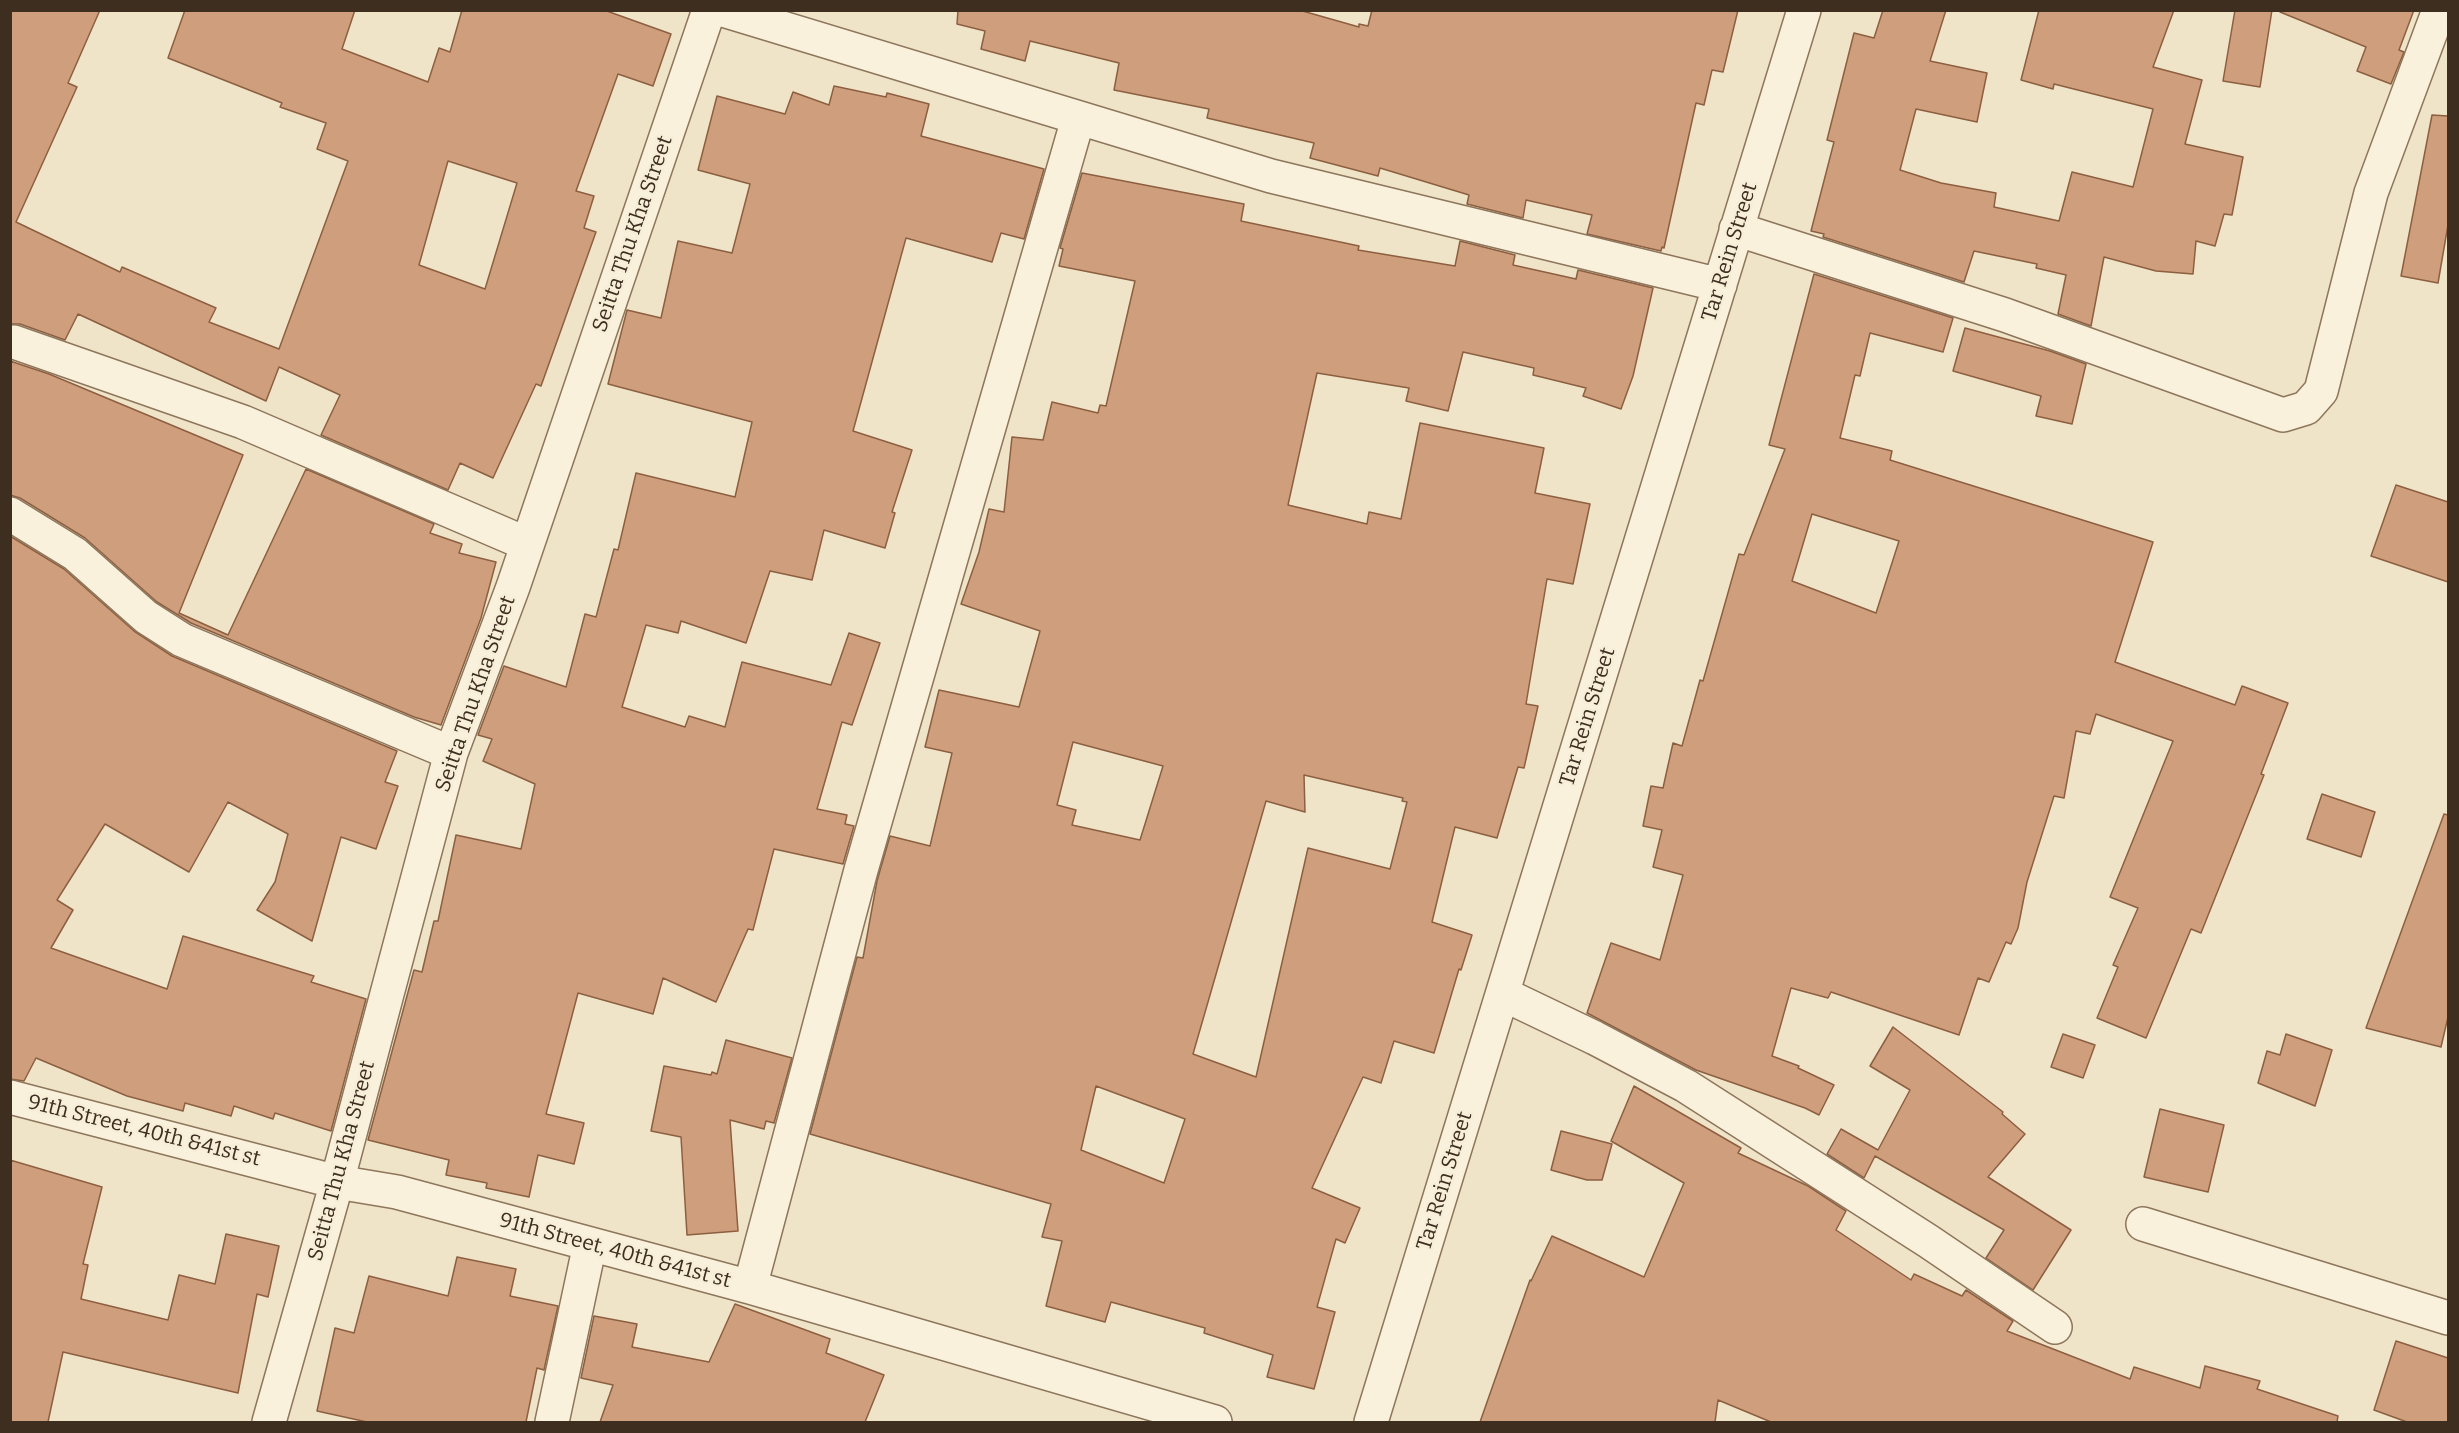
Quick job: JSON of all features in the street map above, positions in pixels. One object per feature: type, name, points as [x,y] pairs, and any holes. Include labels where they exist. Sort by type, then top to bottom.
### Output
[{"type":"street","name":"Seitta Thu Kha Street","points":[[269,1422],[338,1182],[451,753],[513,587],[709,10]]},
{"type":"street","points":[[723,10],[1283,179],[1720,285]]},
{"type":"street","name":"Tar Rein Street","points":[[1371,1422],[1804,10]]},
{"type":"street","points":[[1736,229],[2005,315],[2283,415],[2306,408],[2321,391],[2371,193],[2439,10]]},
{"type":"street","points":[[750,1287],[861,870],[1078,119]]},
{"type":"street","points":[[14,342],[243,422],[527,544]]},
{"type":"street","points":[[10,514],[75,554],[146,617],[183,640],[451,753]]},
{"type":"street","points":[[1503,994],[1595,1038],[1686,1086],[1928,1241],[2055,1327]]},
{"type":"street","name":"91th Street, 40th &41st st","points":[[10,1097],[338,1182],[397,1192],[750,1287],[1215,1422]]},
{"type":"street","points":[[2143,1224],[2448,1318]]},
{"type":"street","points":[[552,1422],[590,1244]]},
{"type":"building","points":[[10,10],[100,10],[68,83],[77,87],[16,222],[120,272],[122,267],[216,308],[209,322],[279,349],[348,161],[317,149],[326,123],[280,107],[282,103],[168,58],[185,10],[355,10],[342,49],[428,82],[439,48],[450,52],[462,10],[604,10],[671,34],[653,86],[618,74],[576,191],[594,196],[584,228],[596,232],[541,386],[536,384],[493,478],[460,463],[448,490],[321,435],[340,395],[279,367],[266,401],[78,314],[65,340],[20,324],[10,324]],"holes":[[[448,161],[517,183],[485,289],[419,265]]]},
{"type":"building","points":[[958,10],[1299,10],[1359,27],[1359,24],[1368,26],[1372,10],[1738,10],[1723,72],[1712,70],[1704,105],[1696,103],[1664,248],[1662,247],[1661,251],[1587,234],[1592,215],[1526,200],[1523,218],[1467,204],[1469,195],[1380,168],[1378,176],[1310,158],[1314,143],[1207,118],[1209,109],[1114,90],[1119,63],[1030,41],[1025,61],[981,49],[985,31],[957,24]]},
{"type":"building","points":[[1883,10],[1946,10],[1930,61],[1987,73],[1977,122],[1916,109],[1900,170],[1941,183],[1996,193],[1994,207],[2059,221],[2072,172],[2133,187],[2153,109],[2054,84],[2053,89],[2021,80],[2039,10],[2174,10],[2153,67],[2202,80],[2185,144],[2243,157],[2232,215],[2224,214],[2215,246],[2196,241],[2193,274],[2156,271],[2104,257],[2091,326],[2058,314],[2066,275],[2036,268],[2037,264],[1974,251],[1964,282],[1823,237],[1824,234],[1811,231],[1834,142],[1827,140],[1854,33],[1874,38]]},
{"type":"building","points":[[2235,10],[2272,10],[2260,87],[2223,81]]},
{"type":"building","points":[[2280,10],[2414,10],[2399,50],[2404,52],[2391,84],[2357,71],[2366,47],[2280,12]]},
{"type":"building","points":[[834,86],[886,97],[887,93],[929,104],[921,136],[1044,169],[1024,239],[1001,233],[992,262],[906,238],[853,431],[912,450],[892,512],[895,513],[885,548],[824,530],[812,580],[770,571],[746,643],[681,621],[678,633],[646,625],[622,707],[685,727],[689,716],[725,727],[742,662],[831,685],[849,633],[880,643],[852,725],[842,722],[817,809],[847,815],[845,824],[854,826],[843,864],[774,849],[753,930],[748,929],[716,1002],[663,978],[653,1014],[578,993],[546,1114],[584,1123],[574,1164],[538,1155],[529,1197],[486,1188],[487,1183],[446,1175],[449,1160],[368,1140],[414,970],[422,972],[434,921],[438,921],[456,835],[521,849],[535,784],[483,761],[492,739],[478,735],[504,666],[566,687],[585,614],[596,617],[614,549],[618,550],[636,473],[735,497],[752,422],[608,384],[627,310],[661,318],[678,241],[732,253],[750,184],[698,170],[717,96],[785,114],[793,92],[829,105]]},
{"type":"building","points":[[2432,115],[2448,116],[2448,225],[2438,283],[2401,276]]},
{"type":"building","points":[[1082,173],[1244,204],[1241,221],[1359,246],[1358,250],[1455,266],[1460,241],[1515,255],[1513,265],[1576,279],[1578,270],[1653,288],[1633,376],[1621,409],[1583,396],[1586,388],[1533,375],[1534,368],[1463,352],[1448,411],[1406,401],[1409,388],[1317,373],[1288,505],[1367,524],[1369,512],[1401,519],[1420,423],[1544,448],[1535,493],[1590,504],[1573,584],[1547,579],[1526,704],[1538,706],[1524,768],[1518,767],[1497,838],[1455,827],[1432,922],[1472,935],[1461,970],[1459,969],[1434,1053],[1394,1041],[1381,1083],[1363,1077],[1312,1188],[1360,1208],[1345,1243],[1336,1239],[1317,1307],[1335,1312],[1314,1389],[1267,1377],[1273,1355],[1204,1333],[1205,1328],[1111,1302],[1105,1322],[1046,1306],[1062,1241],[1042,1237],[1051,1204],[810,1134],[857,957],[863,958],[877,881],[890,836],[930,846],[952,753],[925,747],[939,690],[1019,707],[1040,631],[961,604],[979,552],[989,509],[1004,512],[1012,437],[1043,440],[1052,402],[1098,413],[1100,405],[1106,406],[1135,281],[1059,266],[1063,249],[1060,248]],"holes":[[[1073,742],[1163,766],[1140,840],[1072,825],[1076,810],[1057,805]],[[1304,775],[1403,798],[1402,801],[1407,802],[1390,869],[1308,848],[1256,1077],[1193,1054],[1266,801],[1305,812]],[[1096,1086],[1185,1119],[1164,1183],[1081,1150]]]},
{"type":"building","points":[[1814,274],[1953,318],[1943,352],[1870,333],[1860,376],[1855,375],[1840,438],[1892,451],[1890,460],[2153,542],[2115,662],[2235,705],[2242,686],[2288,703],[2261,774],[2264,775],[2201,933],[2191,929],[2146,1038],[2097,1018],[2118,967],[2113,965],[2138,908],[2110,897],[2173,741],[2096,714],[2090,734],[2076,731],[2064,798],[2054,796],[2027,882],[2018,928],[2011,944],[2006,942],[1989,982],[1978,978],[1959,1035],[1831,992],[1828,998],[1791,988],[1772,1056],[1799,1066],[1798,1068],[1834,1085],[1819,1115],[1696,1070],[1587,1013],[1611,943],[1660,960],[1683,875],[1653,867],[1662,830],[1643,826],[1651,786],[1663,788],[1673,743],[1682,746],[1739,554],[1744,555],[1785,449],[1769,445]],"holes":[[[1812,514],[1899,541],[1876,613],[1792,581]]]},
{"type":"building","points":[[1965,328],[2050,351],[2086,364],[2072,424],[2036,416],[2041,396],[1953,371]]},
{"type":"building","points":[[10,361],[49,374],[243,455],[179,613],[228,635],[306,469],[434,524],[430,533],[462,544],[459,553],[496,562],[481,618],[441,725],[414,717],[191,623],[157,602],[85,538],[20,498],[10,495]]},
{"type":"building","points":[[2396,485],[2448,502],[2448,582],[2371,556]]},
{"type":"building","points":[[10,536],[64,569],[134,631],[172,656],[397,751],[385,782],[398,786],[376,849],[341,837],[312,941],[257,910],[275,882],[288,834],[228,802],[189,872],[105,824],[57,900],[73,910],[51,948],[167,989],[183,936],[314,976],[311,982],[366,999],[331,1131],[275,1113],[273,1119],[234,1106],[231,1116],[185,1103],[183,1111],[127,1096],[36,1058],[24,1081],[10,1079]]},
{"type":"building","points":[[2322,794],[2375,812],[2361,857],[2307,839]]},
{"type":"building","points":[[2444,814],[2448,815],[2448,1017],[2441,1047],[2366,1028]]},
{"type":"building","points":[[1893,1027],[2003,1112],[2002,1114],[2025,1134],[1988,1177],[2071,1230],[2033,1290],[1986,1258],[2004,1230],[1875,1156],[1864,1178],[1827,1154],[1841,1129],[1878,1150],[1910,1090],[1870,1066]]},
{"type":"building","points":[[2063,1034],[2095,1045],[2083,1078],[2051,1067]]},
{"type":"building","points":[[2286,1034],[2332,1050],[2315,1106],[2258,1083],[2267,1051],[2280,1055]]},
{"type":"building","points":[[726,1040],[792,1058],[774,1123],[766,1121],[764,1129],[730,1120],[738,1231],[687,1235],[681,1137],[651,1131],[664,1066],[711,1075],[712,1072],[717,1074]]},
{"type":"building","points":[[1634,1086],[1741,1148],[1738,1153],[1808,1186],[1846,1211],[1836,1230],[1911,1280],[1914,1274],[1962,1296],[1966,1290],[2013,1321],[2007,1331],[2130,1379],[2134,1367],[2200,1388],[2205,1366],[2260,1381],[2257,1389],[2338,1416],[2337,1422],[1771,1422],[1718,1400],[1715,1422],[1480,1422],[1530,1280],[1552,1236],[1644,1277],[1684,1183],[1611,1141]]},
{"type":"building","points":[[2160,1109],[2224,1125],[2208,1192],[2144,1177]]},
{"type":"building","points":[[1561,1131],[1612,1144],[1602,1180],[1587,1180],[1551,1170]]},
{"type":"building","points":[[10,1160],[102,1187],[83,1264],[88,1265],[81,1299],[168,1320],[179,1275],[215,1284],[226,1234],[279,1246],[268,1297],[257,1294],[238,1393],[63,1352],[48,1422],[10,1422]]},
{"type":"building","points":[[457,1257],[516,1269],[510,1296],[558,1306],[544,1370],[537,1368],[526,1422],[367,1422],[317,1411],[335,1328],[354,1333],[369,1276],[448,1296]]},
{"type":"building","points":[[735,1304],[830,1339],[826,1353],[884,1375],[865,1422],[600,1422],[613,1385],[581,1378],[594,1316],[637,1324],[632,1347],[709,1362]]},
{"type":"building","points":[[2396,1341],[2448,1358],[2448,1422],[2407,1422],[2374,1410]]}]
